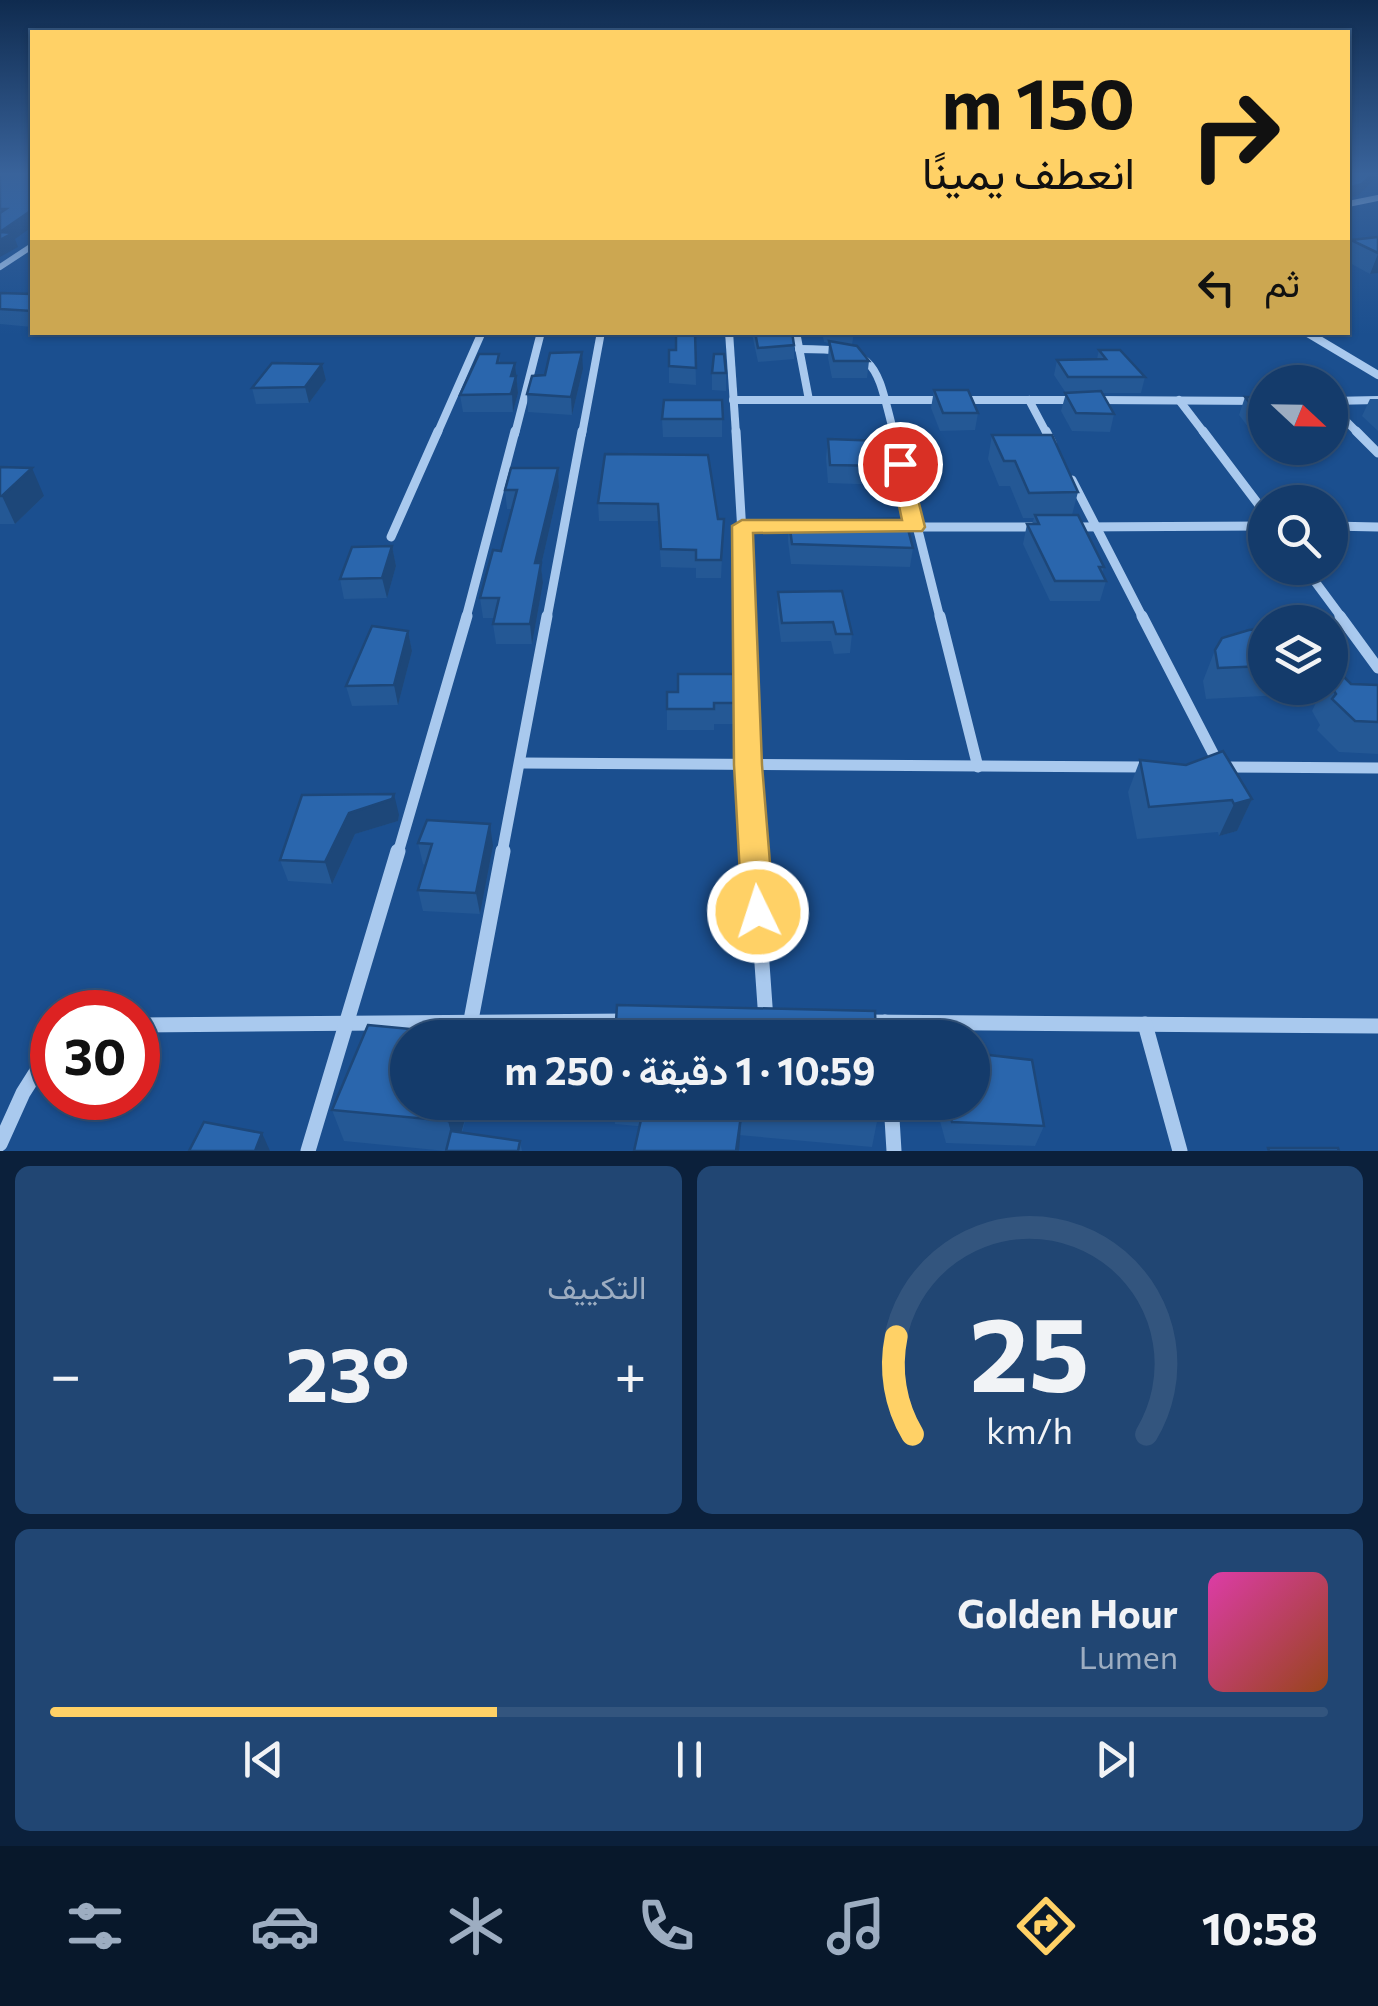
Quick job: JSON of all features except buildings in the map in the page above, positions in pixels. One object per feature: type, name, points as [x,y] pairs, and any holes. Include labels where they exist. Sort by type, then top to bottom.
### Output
[{"type":"street","points":[[0,267],[30,247]]},
{"type":"street","points":[[390,537],[481,335]]},
{"type":"street","points":[[308,1151],[454,670],[540,335]]},
{"type":"street","points":[[472,1020],[599,335]]},
{"type":"street","points":[[729,335],[742,526],[748,765],[766,1020]]},
{"type":"street","points":[[797,335],[808,400]]},
{"type":"street","points":[[1311,335],[1378,375]]},
{"type":"street","points":[[799,348],[864,353],[870,360],[885,400],[914,527],[978,767]]},
{"type":"street","points":[[732,400],[1248,400]]},
{"type":"street","points":[[1029,400],[1055,448]]},
{"type":"street","points":[[1178,400],[1248,491]]},
{"type":"street","points":[[1348,402],[1378,400]]},
{"type":"street","points":[[1348,422],[1378,453]]},
{"type":"street","points":[[1063,464],[1220,767]]},
{"type":"street","points":[[742,526],[819,526]]},
{"type":"street","points":[[876,526],[1042,527]]},
{"type":"street","points":[[1060,527],[1248,526]]},
{"type":"street","points":[[1348,526],[1378,526]]},
{"type":"street","points":[[1317,585],[1378,668]]},
{"type":"street","points":[[522,763],[1164,767]]},
{"type":"street","points":[[1201,767],[1378,768]]},
{"type":"street","points":[[160,1025],[390,1021]]},
{"type":"street","points":[[1146,1024],[1180,1151]]},
{"type":"street","points":[[990,1028],[1378,1026]]},
{"type":"street","points":[[0,1144],[30,1082]]},
{"type":"street","points":[[892,1120],[894,1151]]},
{"type":"route","points":[[758,912],[748,765],[747,586],[742,526],[914,527],[900,464]]}]
